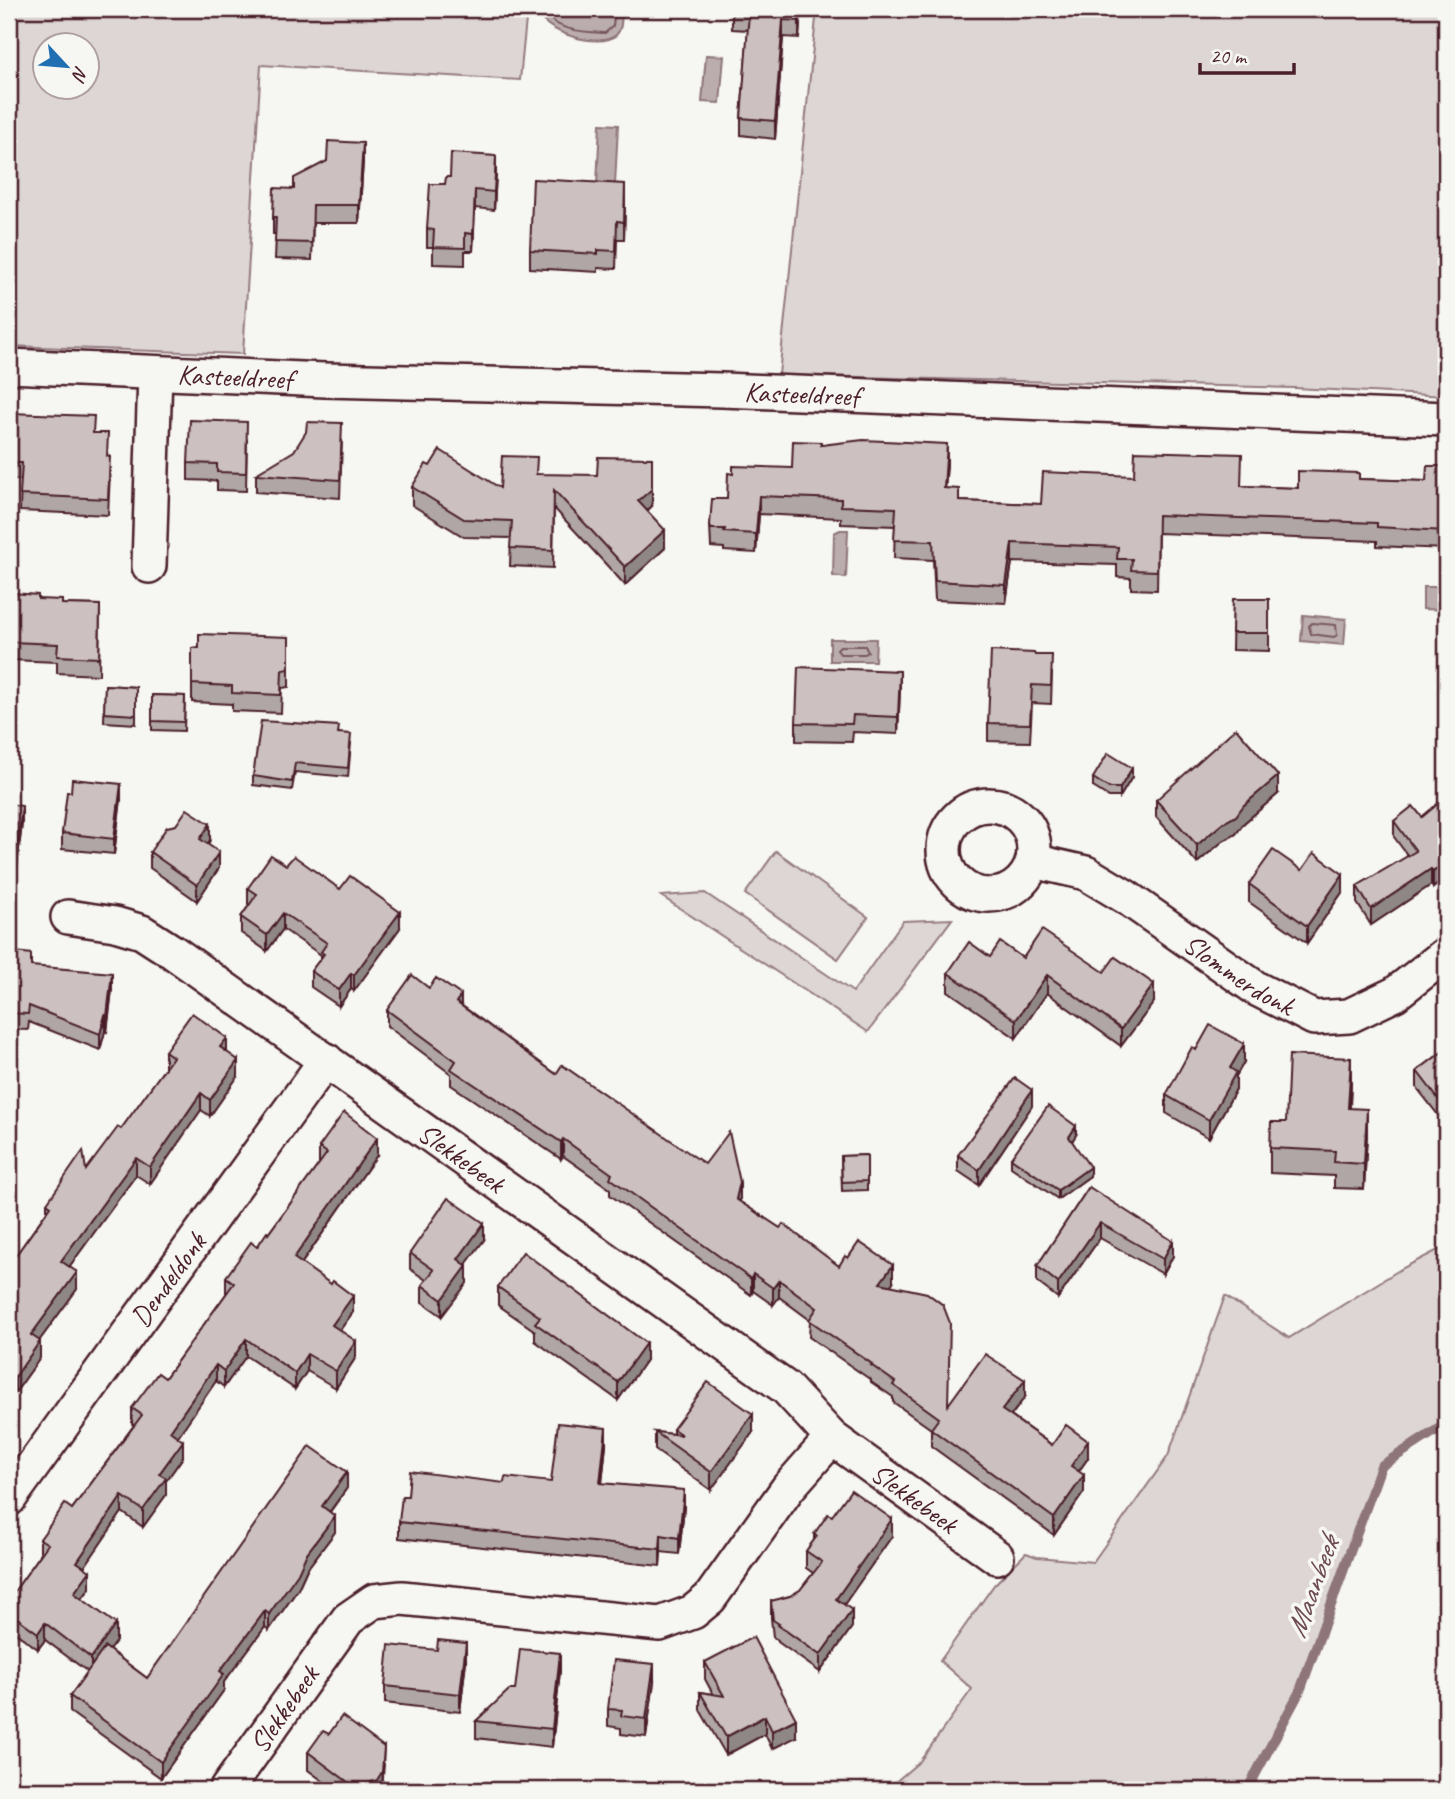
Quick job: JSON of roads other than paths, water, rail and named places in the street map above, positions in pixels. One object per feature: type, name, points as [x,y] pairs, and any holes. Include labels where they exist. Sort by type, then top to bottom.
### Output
[{"type":"street","name":"Kasteeldreef","points":[[9,366],[374,382],[722,390],[1446,419]]},
{"type":"street","name":"Kasteeldreef","points":[[149,566],[155,373]]},
{"type":"street","name":"Slommerdonk","points":[[1033,861],[1086,873],[1126,897],[1257,989],[1314,1018],[1349,1016],[1395,993],[1446,954]]},
{"type":"street","name":"Slekkebeek","points":[[68,917],[115,923],[142,932],[786,1388],[832,1438],[998,1557]]},
{"type":"street","name":"Dendeldonk","points":[[9,1499],[326,1060]]},
{"type":"street","name":"Slekkebeek","points":[[226,1790],[348,1619],[374,1601],[402,1598],[630,1623],[668,1622],[693,1612],[710,1598],[788,1488],[832,1438]]},
{"type":"water","points":[[537,9],[622,9],[621,26],[616,35],[608,39],[585,39],[548,25]]},
{"type":"water","points":[[706,55],[724,56],[720,103],[702,102]]},
{"type":"water","points":[[600,124],[618,125],[615,185],[597,184]]},
{"type":"water","points":[[848,530],[846,578],[833,576],[834,533]]},
{"type":"water","points":[[1423,587],[1446,587],[1446,610],[1423,609]]},
{"type":"water","points":[[1303,615],[1346,619],[1344,645],[1301,641]]},
{"type":"water","points":[[830,639],[876,639],[875,661],[830,661]]},
{"type":"waterway","name":"Maanbeek","points":[[1247,1790],[1300,1691],[1381,1466],[1446,1424]]}]
